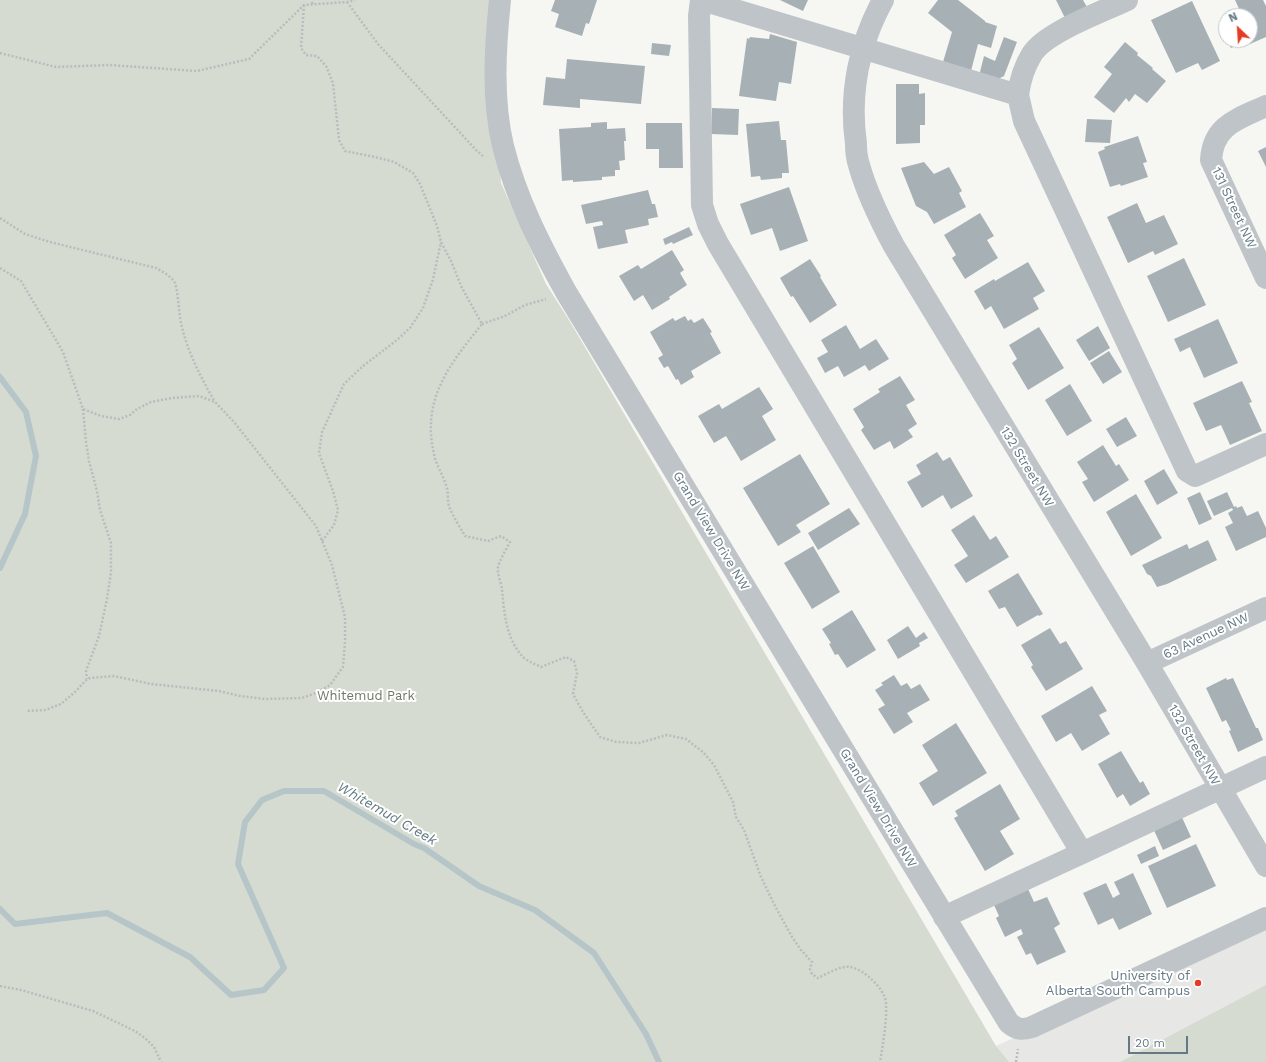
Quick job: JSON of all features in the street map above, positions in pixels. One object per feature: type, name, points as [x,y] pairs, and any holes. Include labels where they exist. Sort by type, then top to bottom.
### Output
[{"type":"street","name":"Grand View Drive NW","points":[[500,0],[495,44],[497,106],[503,145],[512,180],[542,249],[566,292],[1009,1023],[1017,1039]]},
{"type":"street","points":[[1018,94],[701,0],[699,16],[702,205],[708,224],[718,244],[1082,854]]},
{"type":"street","name":"132 Street NW","points":[[883,0],[873,18],[862,48],[855,89],[853,122],[858,164],[871,202],[894,246],[1147,664],[1266,866]]},
{"type":"street","points":[[1127,0],[1053,34],[1033,53],[1021,74],[1018,94],[1024,121],[1187,471],[1195,476],[1266,444]]},
{"type":"street","name":"131 Street NW","points":[[1266,106],[1235,120],[1216,138],[1212,149],[1212,160],[1266,278]]},
{"type":"street","name":"63 Avenue NW","points":[[1147,664],[1266,608]]},
{"type":"street","points":[[944,917],[1266,767]]},
{"type":"street","points":[[1017,1039],[1024,1029],[1032,1027],[1266,918]]},
{"type":"path","points":[[312,4],[313,0]]},
{"type":"path","points":[[0,53],[56,67],[109,66],[197,71],[249,59],[304,5],[356,0]]},
{"type":"path","points":[[347,2],[378,44],[477,151],[488,160]]},
{"type":"path","points":[[304,5],[300,48],[306,55],[317,56],[326,66],[333,83],[339,140],[346,151],[394,162],[413,173],[420,184],[437,226],[441,242],[452,261],[462,288],[482,324]]},
{"type":"path","points":[[0,218],[25,234],[50,242],[156,268],[167,274],[175,283],[181,324],[199,372],[215,402],[234,422],[316,526],[332,565],[345,617],[346,642],[343,667],[330,685],[316,693],[302,698],[265,699],[240,696],[219,691],[151,684],[114,676],[87,679],[61,704],[45,710],[26,711]]},
{"type":"path","points":[[322,541],[334,525],[338,510],[333,491],[319,454],[322,432],[344,384],[363,366],[410,328],[423,308],[433,279],[441,242]]},
{"type":"path","points":[[0,268],[21,281],[44,318],[63,352],[83,409],[89,461],[97,491],[100,510],[111,543],[111,572],[107,599],[99,636],[86,671],[87,679]]},
{"type":"path","points":[[566,292],[526,305],[505,316],[482,324],[466,344],[441,381],[433,402],[430,427],[434,454],[447,487],[449,506],[465,536],[488,541],[501,536],[510,542],[498,568],[502,587],[503,608],[509,631],[524,658],[541,667],[566,657],[574,661],[577,673],[573,694],[583,712],[600,736],[616,742],[639,743],[667,735],[686,739],[703,752],[714,765],[733,802],[736,817],[744,830],[761,877],[775,906],[796,944],[812,962],[810,969],[812,974],[818,978],[850,966],[867,974],[876,984],[886,1001],[880,1062]]},
{"type":"path","points":[[83,409],[101,416],[119,419],[130,415],[137,409],[151,402],[172,398],[199,396],[215,402]]},
{"type":"path","points":[[0,986],[21,990],[93,1011],[135,1031],[145,1038],[154,1047],[161,1062]]},
{"type":"path","points":[[1016,1062],[1017,1039]]},
{"type":"shaded area","name":"University of Alberta South Campus","points":[[1266,921],[1266,1062],[962,1062],[996,1046]]},
{"type":"green space","name":"Whitemud Park","points":[[0,0],[489,0],[501,183],[546,284],[569,320],[996,1046],[1009,1062],[0,1062]]},
{"type":"green space","points":[[1266,985],[1266,1062],[1120,1062]]},
{"type":"building","points":[[555,0],[597,0],[589,24],[586,23],[582,36],[555,27],[559,14],[551,11]]},
{"type":"building","points":[[780,0],[808,0],[803,11]]},
{"type":"building","points":[[938,0],[958,0],[985,22],[997,26],[991,48],[978,44],[971,71],[943,62],[952,32],[928,13]]},
{"type":"building","points":[[1056,0],[1083,0],[1087,7],[1065,18]]},
{"type":"building","points":[[1235,0],[1263,0],[1266,6],[1266,37],[1258,40],[1258,8],[1239,8]]},
{"type":"building","points":[[1192,1],[1220,61],[1202,70],[1198,63],[1176,73],[1151,20]]},
{"type":"building","points":[[770,34],[797,42],[791,84],[779,82],[776,101],[739,96],[747,38],[769,39]]},
{"type":"building","points":[[1004,37],[1017,42],[1004,76],[994,81],[979,76],[984,56],[995,61]]},
{"type":"building","points":[[1125,42],[1166,81],[1147,103],[1135,94],[1129,102],[1126,98],[1114,113],[1094,97],[1112,74],[1104,67]]},
{"type":"building","points":[[652,43],[671,45],[669,56],[651,54]]},
{"type":"building","points":[[567,59],[645,66],[641,104],[580,99],[580,108],[543,105],[546,77],[565,79]]},
{"type":"building","points":[[896,84],[919,84],[919,94],[925,93],[925,125],[920,125],[920,143],[896,144]]},
{"type":"building","points":[[712,108],[739,109],[738,135],[711,134]]},
{"type":"building","points":[[1087,119],[1112,120],[1110,143],[1085,142]]},
{"type":"building","points":[[779,121],[781,140],[786,140],[789,173],[782,173],[782,178],[761,180],[760,176],[751,177],[746,124]]},
{"type":"building","points":[[607,122],[607,129],[625,128],[625,160],[619,161],[620,170],[615,170],[615,176],[602,177],[602,180],[573,182],[573,180],[562,181],[559,129],[591,127],[591,123]]},
{"type":"building","points":[[646,123],[682,123],[683,168],[659,168],[659,149],[646,149]]},
{"type":"building","points":[[1138,136],[1147,162],[1143,163],[1148,177],[1121,186],[1120,184],[1110,187],[1098,152],[1105,149],[1104,147]]},
{"type":"building","points":[[1266,147],[1266,167],[1258,151]]},
{"type":"building","points":[[924,162],[934,174],[949,167],[962,191],[959,193],[966,207],[934,224],[927,212],[916,206],[901,168]]},
{"type":"building","points":[[789,187],[808,241],[780,251],[772,228],[751,235],[740,204]]},
{"type":"building","points":[[648,190],[652,204],[655,204],[658,217],[648,219],[649,225],[625,230],[628,243],[598,249],[593,227],[603,225],[602,221],[586,224],[581,205]]},
{"type":"building","points":[[1137,203],[1146,223],[1164,215],[1178,244],[1155,255],[1153,251],[1128,263],[1107,217]]},
{"type":"building","points":[[980,213],[994,236],[987,240],[998,258],[965,279],[952,258],[956,255],[944,235]]},
{"type":"building","points":[[689,227],[693,235],[673,244],[672,242],[665,245],[663,239]]},
{"type":"building","points":[[672,250],[684,270],[680,273],[687,285],[669,297],[670,299],[652,310],[643,295],[634,301],[619,276],[638,265],[641,269]]},
{"type":"building","points":[[1184,258],[1206,305],[1168,322],[1147,276]]},
{"type":"building","points":[[810,259],[837,305],[810,323],[793,296],[791,297],[780,278]]},
{"type":"building","points":[[1028,262],[1045,291],[1033,298],[1039,309],[1004,329],[991,306],[985,310],[974,291]]},
{"type":"building","points":[[685,316],[688,321],[691,319],[694,323],[703,318],[712,332],[710,333],[721,353],[691,371],[694,377],[681,385],[678,379],[676,380],[668,366],[664,368],[658,358],[663,355],[650,332],[673,318],[675,321]]},
{"type":"building","points":[[1218,319],[1238,363],[1204,378],[1190,347],[1180,352],[1174,339]]},
{"type":"building","points":[[846,325],[860,349],[876,339],[889,359],[869,371],[865,365],[844,377],[838,366],[825,373],[817,358],[828,352],[821,340]]},
{"type":"building","points":[[1098,326],[1110,348],[1089,361],[1076,340]]},
{"type":"building","points":[[1039,327],[1064,368],[1028,390],[1012,363],[1017,359],[1009,345]]},
{"type":"building","points":[[1109,351],[1122,372],[1103,384],[1090,363]]},
{"type":"building","points":[[900,376],[915,400],[906,405],[917,424],[908,430],[913,437],[894,449],[890,441],[874,450],[861,430],[864,427],[853,409],[880,392],[878,389]]},
{"type":"building","points":[[1242,381],[1252,402],[1249,403],[1262,431],[1230,445],[1221,425],[1206,431],[1193,403]]},
{"type":"building","points":[[1070,384],[1092,421],[1067,436],[1045,400]]},
{"type":"building","points":[[759,387],[773,409],[762,416],[776,440],[741,461],[726,436],[714,443],[698,416],[719,404],[722,409]]},
{"type":"building","points":[[1126,417],[1137,436],[1117,447],[1106,429]]},
{"type":"building","points":[[1103,445],[1116,466],[1119,464],[1129,480],[1094,502],[1082,482],[1088,479],[1077,462]]},
{"type":"building","points":[[937,452],[943,461],[950,457],[973,496],[951,509],[943,495],[922,508],[907,482],[921,474],[916,465]]},
{"type":"building","points":[[800,454],[830,504],[796,525],[801,532],[778,546],[743,488]]},
{"type":"building","points":[[1164,469],[1178,493],[1157,505],[1144,481]]},
{"type":"building","points":[[1200,492],[1212,519],[1199,525],[1187,498]]},
{"type":"building","points":[[1227,492],[1234,507],[1236,506],[1237,508],[1242,506],[1247,516],[1258,511],[1266,528],[1266,537],[1236,551],[1225,527],[1233,523],[1228,513],[1233,510],[1232,508],[1214,516],[1207,501]]},
{"type":"building","points":[[1136,494],[1162,538],[1131,556],[1106,512]]},
{"type":"building","points":[[849,508],[860,524],[818,550],[808,533]]},
{"type":"building","points":[[974,515],[990,540],[996,536],[1009,557],[966,583],[954,565],[968,556],[951,530]]},
{"type":"building","points":[[1208,540],[1217,560],[1167,584],[1157,587],[1151,576],[1147,574],[1142,565],[1187,544],[1189,549]]},
{"type":"building","points":[[813,546],[840,592],[812,609],[784,563]]},
{"type":"building","points":[[1018,573],[1043,614],[1038,615],[1017,627],[1005,607],[999,609],[988,591]]},
{"type":"building","points":[[852,610],[876,650],[847,668],[838,654],[835,655],[829,644],[831,643],[822,629]]},
{"type":"building","points":[[908,626],[916,638],[924,632],[928,638],[919,643],[920,646],[898,659],[887,640]]},
{"type":"building","points":[[1050,628],[1060,644],[1066,641],[1083,669],[1046,691],[1031,667],[1033,665],[1021,645]]},
{"type":"building","points":[[894,675],[901,686],[907,683],[911,689],[920,684],[930,700],[907,713],[913,722],[894,734],[878,709],[885,705],[875,690],[883,685],[881,683]]},
{"type":"building","points":[[1226,678],[1227,680],[1233,678],[1263,740],[1238,752],[1226,720],[1222,722],[1206,688]]},
{"type":"building","points":[[1092,686],[1107,711],[1099,715],[1110,734],[1082,751],[1071,733],[1056,742],[1041,716]]},
{"type":"building","points":[[956,723],[987,773],[933,806],[919,783],[938,771],[922,745]]},
{"type":"building","points":[[1121,751],[1140,783],[1143,781],[1150,794],[1130,806],[1123,794],[1117,798],[1098,764]]},
{"type":"building","points":[[1000,784],[1020,819],[1000,831],[1014,854],[985,871],[954,818],[958,816],[955,811]]},
{"type":"building","points":[[1180,813],[1191,837],[1163,850],[1152,826]]},
{"type":"building","points":[[1196,844],[1216,886],[1167,908],[1148,866]]},
{"type":"building","points":[[1155,846],[1159,856],[1141,864],[1137,855]]},
{"type":"building","points":[[1133,873],[1152,914],[1119,930],[1113,918],[1098,925],[1083,893],[1106,883],[1113,898],[1120,894],[1114,882]]},
{"type":"building","points":[[1028,889],[1034,902],[1047,897],[1060,924],[1054,928],[1066,952],[1037,965],[1031,953],[1026,955],[1017,937],[1023,934],[1021,929],[1005,937],[996,918],[999,916],[994,905]]},
{"type":"waterway","name":"Whitemud Creek","points":[[0,377],[26,412],[36,456],[25,514],[0,568]]},
{"type":"waterway","name":"Whitemud Creek","points":[[0,909],[15,924],[107,913],[190,957],[231,995],[264,990],[284,968],[238,864],[245,822],[262,800],[284,791],[324,791],[414,844],[424,848],[479,886],[535,910],[594,953],[646,1034],[659,1062]]},
{"type":"place","name":"University of Alberta South Campus","points":[[1198,983]]}]
